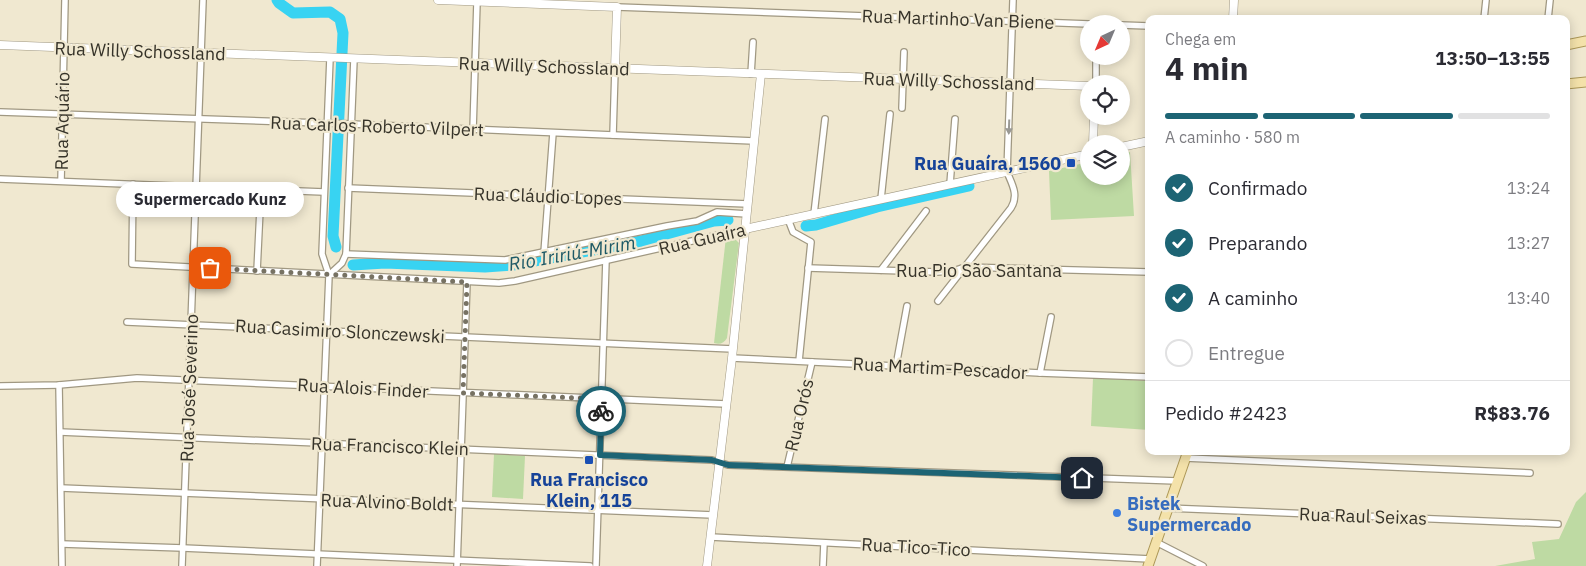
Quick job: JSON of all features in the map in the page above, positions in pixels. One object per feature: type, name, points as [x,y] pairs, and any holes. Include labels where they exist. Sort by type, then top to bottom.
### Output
[{"type":"main road","points":[[1570,44],[1586,41]]},
{"type":"main road","points":[[1570,84],[1586,82]]},
{"type":"main road","points":[[1149,563],[1187,455]]},
{"type":"street","name":"Rua Aquário","points":[[61,182],[65,0]]},
{"type":"street","name":"Rua José Severino","points":[[182,566],[203,0]]},
{"type":"street","name":"Rua Martinho Van Biene","points":[[438,0],[1080,24]]},
{"type":"street","points":[[938,301],[1014,203],[1016,193],[1007,172],[1013,0]]},
{"type":"street","points":[[1233,15],[1234,0]]},
{"type":"street","points":[[1484,15],[1486,0]]},
{"type":"street","points":[[1548,15],[1550,0]]},
{"type":"street","points":[[473,130],[477,2]]},
{"type":"street","points":[[612,136],[616,7]]},
{"type":"street","points":[[1130,25],[1145,26]]},
{"type":"street","points":[[751,74],[753,42]]},
{"type":"street","name":"Rua Willy Schossland","points":[[0,45],[1080,86]]},
{"type":"street","points":[[902,108],[904,52]]},
{"type":"street","points":[[317,566],[329,275],[322,254],[333,58]]},
{"type":"street","points":[[329,275],[342,263],[346,254],[351,124],[350,59]]},
{"type":"street","points":[[707,566],[733,349],[761,74]]},
{"type":"street","name":"Rua Carlos Roberto Vilpert","points":[[0,112],[754,141]]},
{"type":"street","points":[[881,199],[890,114]]},
{"type":"street","points":[[814,214],[825,119]]},
{"type":"street","points":[[950,184],[955,119]]},
{"type":"street","points":[[544,253],[553,133]]},
{"type":"street","points":[[1130,145],[1145,142]]},
{"type":"street","name":"Rua Guaíra","points":[[133,184],[132,264],[498,283],[1080,156]]},
{"type":"street","points":[[0,179],[324,192]]},
{"type":"street","name":"Rua Cláudio Lopes","points":[[348,188],[748,204]]},
{"type":"street","points":[[257,271],[261,189]]},
{"type":"street","points":[[881,270],[926,211]]},
{"type":"street","points":[[346,254],[505,260],[697,221],[717,212],[747,214]]},
{"type":"street","points":[[788,220],[793,232],[811,242],[799,361]]},
{"type":"street","points":[[596,566],[606,260]]},
{"type":"street","name":"Rua Pio São Santana","points":[[808,268],[945,272],[964,267],[1145,272]]},
{"type":"street","points":[[457,563],[467,282]]},
{"type":"street","points":[[896,366],[907,306]]},
{"type":"street","points":[[1040,373],[1051,317]]},
{"type":"street","name":"Rua Casimiro Slonczewski","points":[[127,322],[733,349]]},
{"type":"street","name":"Rua Martim-Pescador","points":[[732,358],[1145,377]]},
{"type":"street","name":"Rua Orós","points":[[787,467],[812,362]]},
{"type":"street","name":"Rua Alois Finder","points":[[0,386],[59,385],[126,378],[726,404]]},
{"type":"street","points":[[59,385],[62,566]]},
{"type":"street","name":"Rua Francisco Klein","points":[[60,432],[712,460],[728,465],[1177,481]]},
{"type":"street","points":[[1187,455],[1530,473]]},
{"type":"street","name":"Rua Alvino Boldt","points":[[61,488],[713,515]]},
{"type":"street","name":"Rua Raul Seixas","points":[[1168,508],[1558,524]]},
{"type":"street","name":"Rua Tico-Tico","points":[[711,537],[1149,563]]},
{"type":"street","points":[[1156,542],[1202,566]]},
{"type":"street","points":[[823,566],[824,543]]},
{"type":"street","points":[[62,544],[317,554],[457,563],[590,566]]},
{"type":"green space","points":[[1130,152],[1134,216],[1051,220],[1049,171],[1080,164],[1080,185],[1130,185]]},
{"type":"green space","points":[[726,237],[735,239],[739,243],[727,338],[718,344],[714,343]]},
{"type":"green space","points":[[1093,378],[1145,381],[1145,430],[1091,426]]},
{"type":"green space","points":[[494,454],[525,456],[523,499],[492,497]]},
{"type":"green space","points":[[1586,492],[1586,566],[1495,566],[1535,559],[1532,542],[1559,539],[1576,502]]},
{"type":"waterway","name":"Rio Iririú-Mirim","points":[[277,0],[293,13],[330,12],[340,19],[343,33],[333,236],[336,247]]},
{"type":"waterway","name":"Rio Iririú-Mirim","points":[[806,226],[816,225],[877,207],[969,186]]},
{"type":"waterway","name":"Rio Iririú-Mirim","points":[[353,265],[385,263],[485,267],[513,265],[641,241],[714,221],[728,220]]},
{"type":"way so far","points":[[210,268],[467,282],[463,393],[602,399],[601,411]]},
{"type":"place","name":"Rua Guaíra, 1560","points":[[1071,163]]},
{"type":"place","name":"Supermercado Kunz","points":[[210,268]]},
{"type":"place","name":"Rua Francisco Klein, 115","points":[[589,460]]},
{"type":"place","name":"Bistek Supermercado","points":[[1117,513]]},
{"type":"route","points":[[601,411],[600,455],[712,460],[728,465],[1082,478]]}]
